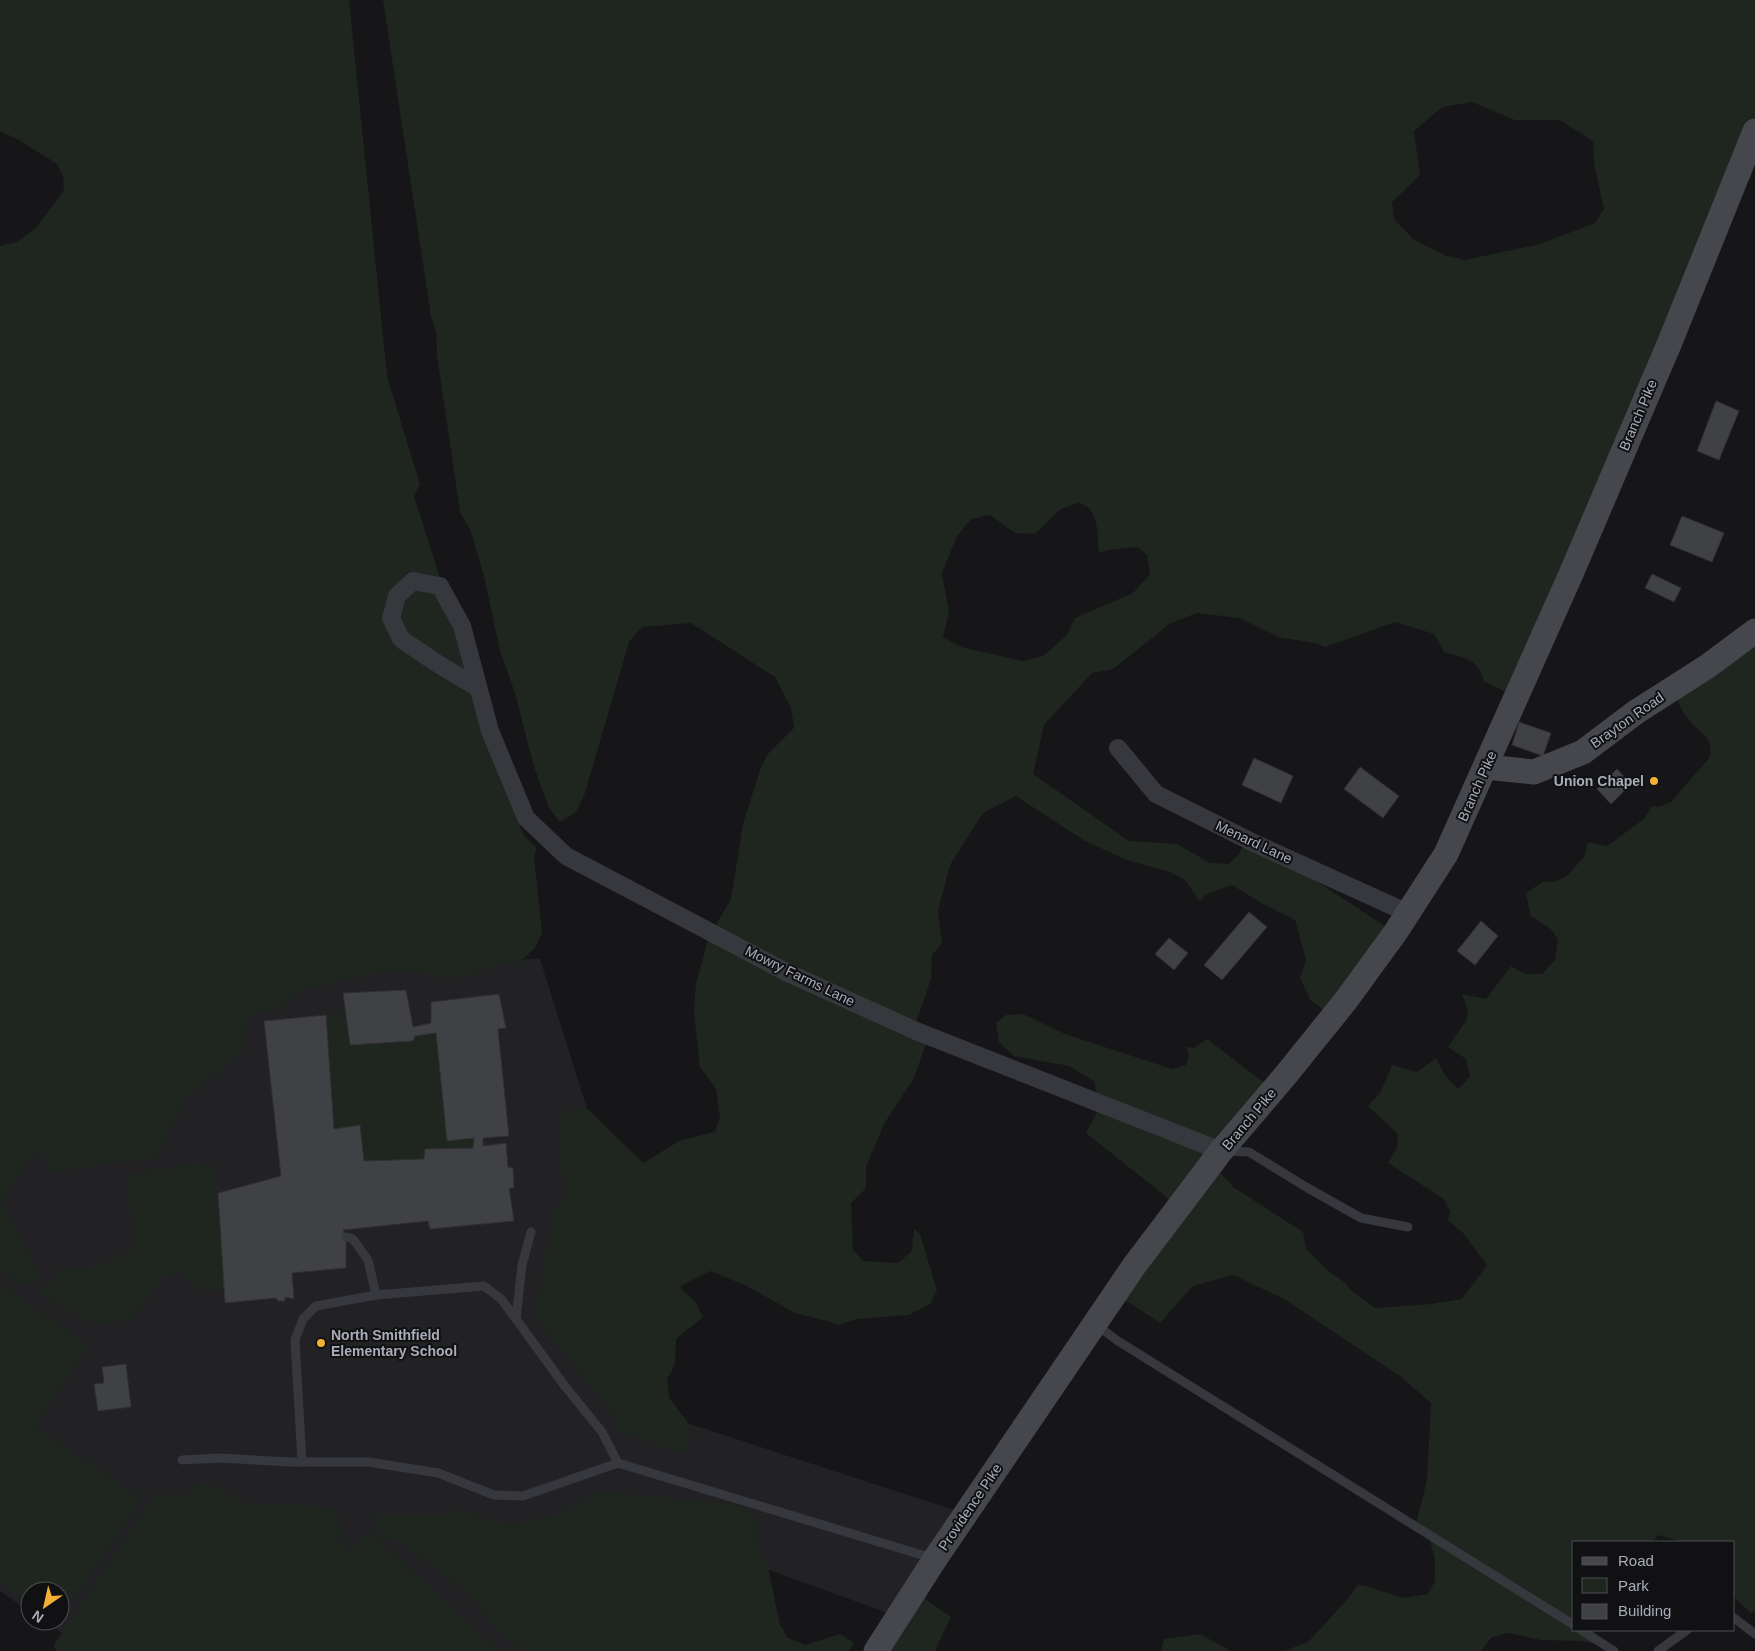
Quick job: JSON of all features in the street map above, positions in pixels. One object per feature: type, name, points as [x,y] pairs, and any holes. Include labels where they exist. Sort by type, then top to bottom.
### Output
[{"type":"main road","name":"Branch Pike","points":[[1066,1365],[1134,1266],[1221,1151],[1285,1076],[1346,998],[1408,913],[1446,854],[1571,574],[1670,342],[1755,131]]},
{"type":"main road","name":"Brayton Road","points":[[1486,767],[1534,772],[1582,752],[1636,712],[1708,666],[1755,631]]},
{"type":"main road","name":"Providence Pike","points":[[876,1651],[935,1559],[1066,1365]]},
{"type":"street","name":"Mowry Farms Lane","points":[[478,688],[434,662],[401,638],[392,618],[397,596],[413,581],[440,586],[462,626],[490,731],[526,818],[566,856],[786,972],[898,1023],[1221,1151]]},
{"type":"street","name":"Menard Lane","points":[[1118,748],[1156,794],[1254,844],[1408,913]]},
{"type":"lane","points":[[1221,1151],[1249,1152],[1361,1218],[1408,1226]]},
{"type":"lane","points":[[516,1319],[522,1264],[531,1232]]},
{"type":"lane","points":[[346,1237],[353,1239],[368,1260],[376,1296]]},
{"type":"lane","points":[[302,1462],[295,1340],[303,1319],[316,1306],[376,1296],[484,1286],[501,1299],[564,1385],[602,1432],[618,1463]]},
{"type":"lane","points":[[1095,1324],[1572,1624]]},
{"type":"lane","points":[[182,1460],[220,1458],[302,1462],[369,1462],[438,1473],[494,1495],[523,1496],[618,1463],[935,1559]]},
{"type":"lane","points":[[1735,1619],[1755,1634]]},
{"type":"lane","points":[[1583,1631],[1614,1651]]},
{"type":"lane","points":[[1660,1650],[1685,1632]]},
{"type":"shaded area","name":"North Smithfield Elementary School","points":[[540,959],[640,1277],[644,1409],[957,1511],[888,1613],[628,1519],[562,1651],[88,1651],[59,1631],[70,1631],[70,1581],[20,1581],[20,1605],[0,1591],[0,1148],[289,965]]},
{"type":"green space","points":[[0,0],[349,0],[388,380],[420,484],[414,496],[516,818],[525,837],[537,848],[534,857],[542,933],[535,948],[515,966],[501,964],[471,975],[449,978],[405,970],[382,972],[305,989],[291,997],[278,1012],[252,1013],[244,1030],[243,1055],[230,1061],[186,1098],[158,1155],[141,1161],[115,1162],[53,1173],[49,1162],[36,1153],[26,1164],[2,1201],[40,1276],[24,1285],[0,1270],[0,246],[17,242],[36,228],[64,190],[63,176],[57,164],[19,140],[0,131]]},
{"type":"green space","points":[[383,0],[1755,0],[1755,132],[1516,697],[1484,681],[1474,663],[1444,652],[1434,634],[1395,622],[1325,647],[1319,644],[1279,637],[1239,618],[1197,613],[1171,623],[1113,669],[1092,673],[1044,725],[1033,774],[1129,841],[1177,844],[1210,863],[1229,864],[1239,854],[1243,846],[1301,871],[1394,932],[1332,1016],[1311,1001],[1300,978],[1306,960],[1295,920],[1263,904],[1232,885],[1205,895],[1200,902],[1185,880],[1170,872],[1127,860],[1085,841],[1016,796],[983,813],[950,865],[938,911],[942,943],[932,955],[931,979],[917,1020],[926,1044],[914,1078],[884,1124],[866,1167],[866,1188],[851,1203],[853,1250],[863,1261],[898,1263],[912,1251],[914,1229],[920,1234],[937,1290],[930,1304],[909,1315],[857,1319],[838,1325],[795,1313],[747,1286],[710,1271],[683,1285],[680,1288],[695,1301],[703,1317],[676,1339],[675,1365],[667,1379],[669,1398],[687,1421],[690,1437],[684,1455],[619,1430],[614,1426],[617,1419],[539,1322],[537,1304],[554,1211],[562,1204],[564,1194],[559,1119],[560,1116],[580,1107],[589,1110],[643,1163],[681,1140],[715,1132],[720,1118],[716,1089],[700,1067],[694,1014],[696,983],[709,937],[731,899],[743,824],[760,770],[768,754],[794,728],[791,708],[775,677],[691,623],[642,627],[629,642],[585,793],[576,812],[560,822],[549,808],[534,767],[515,693],[500,651],[484,576],[470,529],[460,512],[437,355],[436,332],[431,316]],"holes":[[[1472,102],[1515,120],[1560,120],[1593,141],[1594,163],[1604,209],[1595,223],[1540,244],[1465,260],[1447,256],[1414,240],[1394,219],[1392,202],[1420,175],[1414,131],[1442,107]],[[1077,503],[1090,509],[1094,515],[1099,553],[1107,550],[1138,547],[1147,555],[1150,574],[1133,593],[1075,618],[1067,635],[1043,656],[1022,661],[961,647],[943,637],[949,612],[942,573],[957,536],[971,519],[990,515],[1015,533],[1035,534],[1059,510]]]},
{"type":"green space","points":[[1755,632],[1755,1610],[1751,1613],[1735,1598],[1735,1541],[1679,1541],[1659,1535],[1653,1541],[1572,1541],[1572,1631],[1595,1631],[1593,1643],[1541,1640],[1508,1633],[1492,1637],[1481,1651],[1284,1651],[1308,1642],[1358,1585],[1403,1598],[1428,1594],[1435,1581],[1435,1559],[1429,1537],[1416,1524],[1427,1480],[1431,1403],[1401,1377],[1284,1299],[1233,1275],[1193,1286],[1160,1323],[1116,1294],[1179,1207],[1086,1133],[1100,1107],[1094,1081],[1069,1066],[1014,1056],[999,1042],[996,1023],[1006,1015],[1023,1014],[1065,1034],[1172,1069],[1186,1065],[1189,1055],[1186,1047],[1194,1048],[1207,1039],[1271,1088],[1213,1164],[1233,1187],[1303,1232],[1306,1249],[1328,1271],[1375,1308],[1431,1304],[1462,1299],[1487,1265],[1463,1233],[1448,1220],[1450,1212],[1444,1199],[1388,1163],[1397,1148],[1398,1134],[1368,1106],[1380,1093],[1392,1065],[1417,1072],[1436,1058],[1444,1074],[1458,1089],[1470,1077],[1466,1059],[1448,1047],[1466,1021],[1468,1012],[1462,994],[1486,999],[1511,966],[1525,974],[1542,974],[1555,960],[1558,940],[1552,930],[1530,915],[1526,893],[1544,881],[1554,882],[1567,876],[1584,857],[1588,842],[1607,846],[1644,819],[1652,806],[1659,807],[1671,802],[1710,757],[1708,739],[1687,717],[1673,691]]},
{"type":"green space","points":[[345,1012],[350,1045],[413,1041],[415,1036],[436,1033],[447,1141],[474,1138],[473,1148],[425,1149],[424,1159],[364,1161],[360,1125],[334,1129],[326,1015]]},
{"type":"green space","points":[[193,1161],[216,1168],[225,1291],[221,1289],[204,1292],[179,1273],[165,1276],[132,1318],[103,1324],[92,1324],[41,1293],[42,1283],[53,1284],[59,1268],[80,1269],[98,1265],[134,1250],[128,1175],[149,1172],[155,1168],[166,1171]]},
{"type":"green space","points":[[0,1285],[89,1345],[34,1427],[141,1498],[70,1604],[70,1581],[20,1581],[20,1598],[0,1584]]},
{"type":"green space","points":[[206,1481],[233,1497],[248,1503],[311,1506],[335,1510],[342,1533],[335,1538],[345,1541],[349,1553],[369,1532],[500,1651],[56,1651],[54,1645],[63,1631],[70,1631],[70,1621],[156,1493],[183,1498],[193,1485]]},
{"type":"green space","points":[[592,1491],[731,1504],[756,1514],[757,1543],[768,1567],[780,1625],[788,1638],[805,1645],[840,1634],[854,1643],[849,1651],[522,1651],[499,1630],[461,1587],[405,1545],[380,1537],[373,1516],[443,1515],[460,1510],[483,1519],[513,1524],[554,1515],[590,1497]]},
{"type":"green space","points":[[915,1592],[951,1617],[936,1651],[876,1651]]},
{"type":"green space","points":[[1200,1634],[1231,1651],[1161,1651],[1164,1639]]},
{"type":"building","points":[[1716,401],[1739,411],[1719,460],[1697,451]]},
{"type":"building","points":[[1682,516],[1724,533],[1712,562],[1670,545]]},
{"type":"building","points":[[1652,574],[1681,588],[1674,602],[1645,588]]},
{"type":"building","points":[[1519,722],[1551,733],[1543,756],[1512,745]]},
{"type":"building","points":[[1254,758],[1293,776],[1281,803],[1242,785]]},
{"type":"building","points":[[1360,767],[1399,796],[1383,818],[1344,789]]},
{"type":"building","points":[[1617,769],[1631,784],[1611,804],[1597,789]]},
{"type":"building","points":[[1249,912],[1267,927],[1222,980],[1204,965]]},
{"type":"building","points":[[1481,921],[1498,936],[1475,965],[1457,951]]},
{"type":"building","points":[[1169,938],[1188,953],[1174,970],[1155,954]]},
{"type":"building","points":[[406,990],[413,1027],[431,1023],[431,1002],[499,994],[506,1028],[498,1029],[509,1136],[483,1138],[483,1146],[506,1143],[508,1167],[513,1168],[514,1188],[509,1188],[514,1221],[430,1229],[428,1221],[343,1230],[346,1237],[346,1268],[292,1273],[294,1299],[285,1297],[285,1301],[278,1301],[276,1298],[225,1303],[218,1193],[281,1176],[264,1021],[326,1015],[334,1129],[360,1125],[364,1161],[424,1159],[425,1149],[473,1148],[474,1138],[447,1141],[436,1033],[415,1036],[413,1041],[350,1045],[343,993]]},
{"type":"building","points":[[126,1364],[131,1407],[98,1411],[94,1384],[104,1383],[102,1367]]},
{"type":"place","name":"Union Chapel","points":[[1654,781]]},
{"type":"place","name":"North Smithfield Elementary School","points":[[321,1343]]}]
